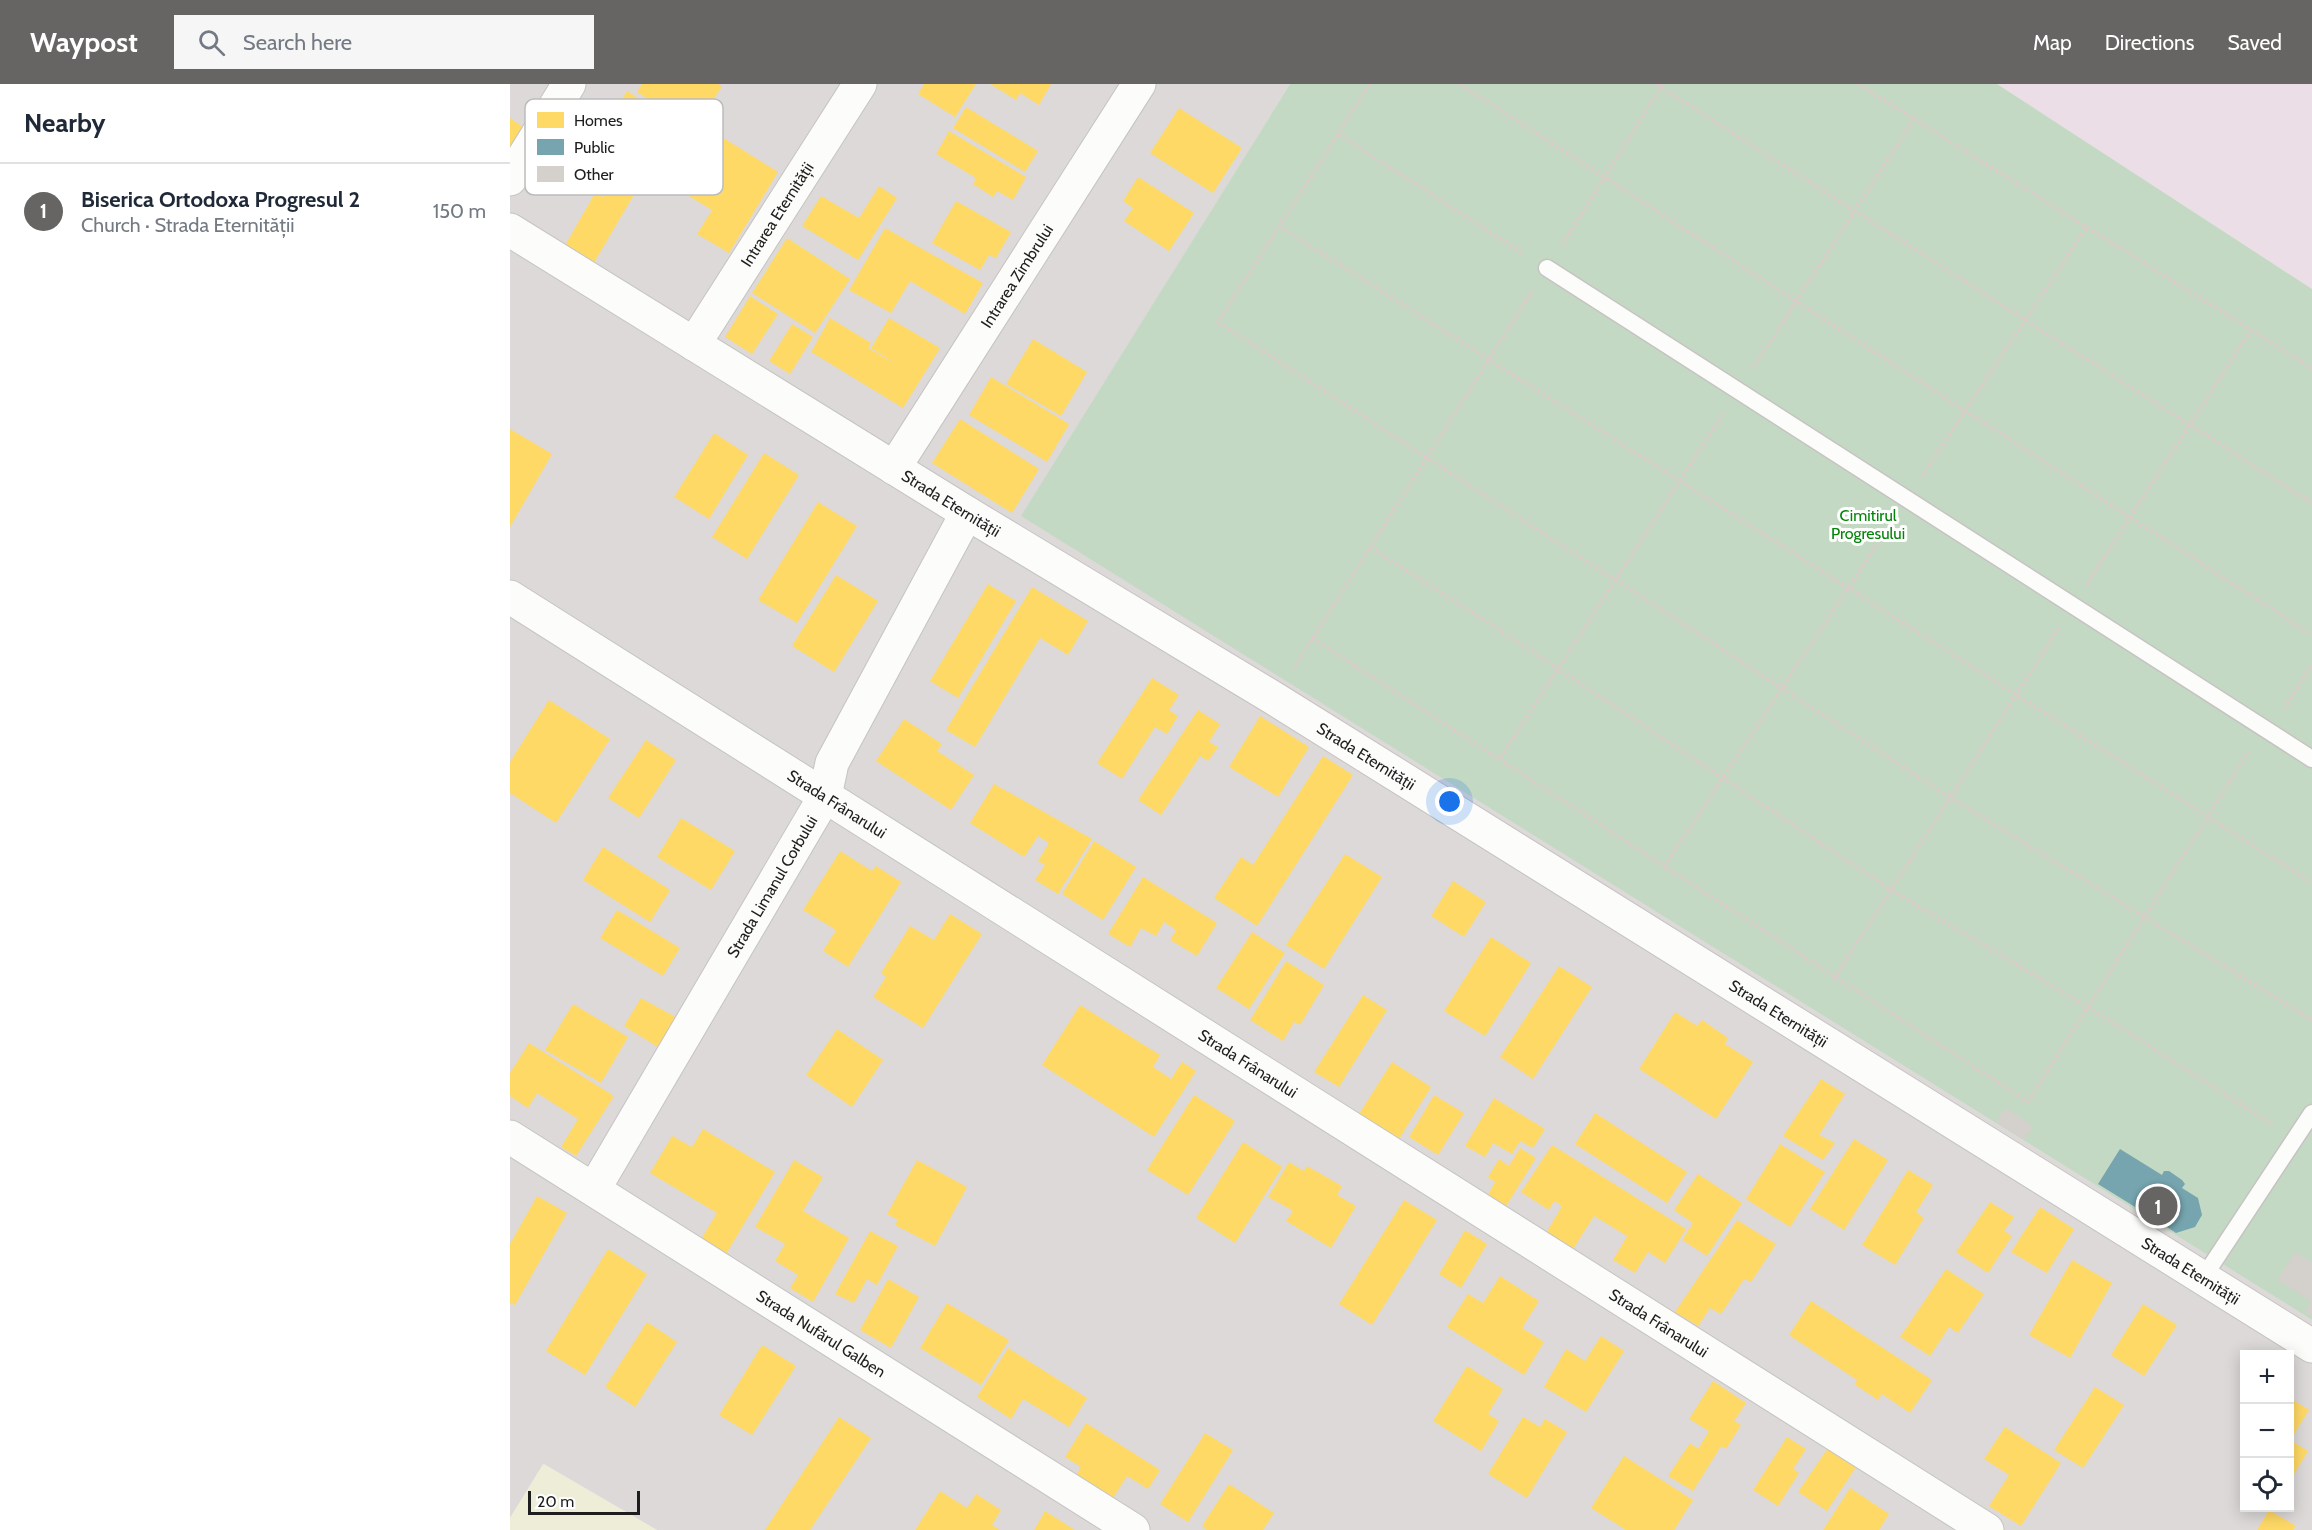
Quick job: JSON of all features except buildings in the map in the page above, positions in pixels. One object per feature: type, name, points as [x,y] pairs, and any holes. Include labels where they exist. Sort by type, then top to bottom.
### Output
[{"type":"street","points":[[560,99],[569,84]]},
{"type":"street","name":"Intrarea Eternității","points":[[694,344],[860,84]]},
{"type":"street","name":"Intrarea Zimbrului","points":[[894,468],[1139,84]]},
{"type":"street","points":[[510,179],[525,155]]},
{"type":"street","name":"Strada Eternității","points":[[510,230],[967,513],[1275,699],[2312,1346]]},
{"type":"street","name":"Strada Limanul Corbului","points":[[594,1189],[825,796],[832,763],[967,513]]},
{"type":"street","name":"Strada Frânarului","points":[[510,597],[1987,1530]]},
{"type":"street","name":"Strada Nufărul Galben","points":[[510,1137],[1133,1530]]},
{"type":"lane","points":[[1547,268],[2312,759]]},
{"type":"lane","points":[[2203,1278],[2312,1113]]},
{"type":"path","points":[[1370,84],[1218,322],[1951,798],[2312,1020]]},
{"type":"path","points":[[1460,84],[1966,409],[2312,635]]},
{"type":"path","points":[[1656,84],[2312,503]]},
{"type":"path","points":[[1858,84],[2312,368]]},
{"type":"path","points":[[1275,699],[1662,86]]},
{"type":"path","points":[[1500,758],[1914,119]]},
{"type":"path","points":[[1338,134],[1547,268]]},
{"type":"path","points":[[1279,226],[2312,883]]},
{"type":"path","points":[[1664,867],[2087,227]]},
{"type":"path","points":[[1834,979],[2251,330]]},
{"type":"path","points":[[1370,547],[1558,668],[1891,890],[2088,1007],[2295,1139]]},
{"type":"path","points":[[1312,638],[1500,758],[1834,979],[2028,1102],[2264,727],[2271,729],[2312,664]]},
{"type":"shaded area","points":[[510,84],[1290,84],[1022,516],[2312,1320],[2312,1530],[657,1530],[544,1464],[510,1518]]},
{"type":"shaded area","points":[[1997,84],[2312,84],[2312,289]]},
{"type":"green space","name":"Cimitirul Progresului","points":[[1290,84],[1997,84],[2312,289],[2312,1320],[1021,516]]},
{"type":"green space","points":[[543,1464],[657,1530],[510,1530],[510,1518]]},
{"type":"place","name":"Biserica Ortodoxa Progresul 2","points":[[2158,1206]]}]
